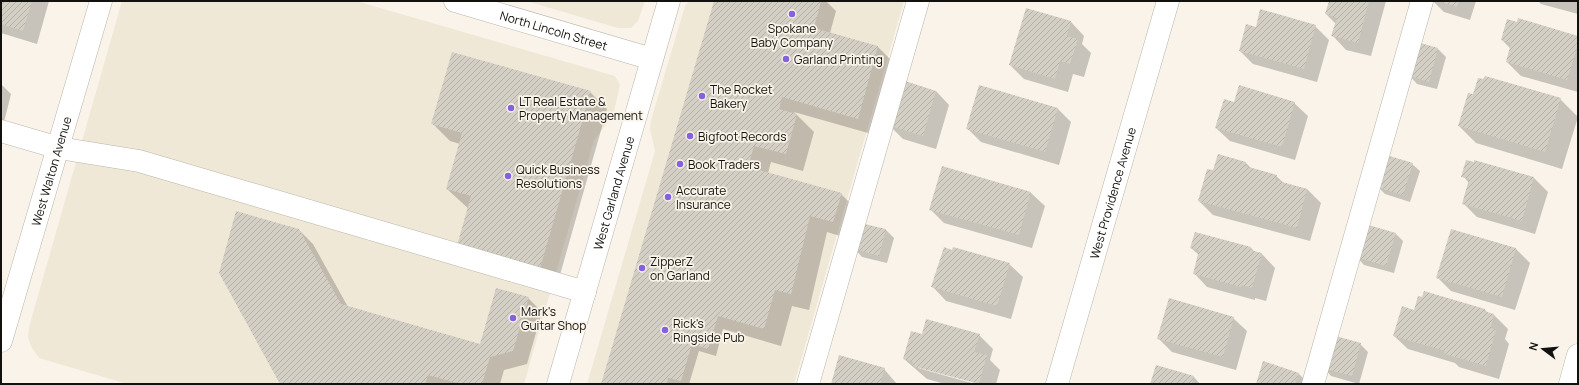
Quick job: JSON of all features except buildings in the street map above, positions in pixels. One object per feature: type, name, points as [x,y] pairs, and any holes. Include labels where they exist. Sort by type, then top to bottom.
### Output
[{"type":"street","name":"West Walton Avenue","points":[[1,341],[101,1]]},
{"type":"street","name":"North Lincoln Street","points":[[455,1],[652,59]]},
{"type":"street","name":"West Garland Avenue","points":[[558,384],[669,1]]},
{"type":"street","points":[[808,384],[918,1]]},
{"type":"street","name":"West Providence Avenue","points":[[1057,384],[1168,1]]},
{"type":"street","points":[[1313,384],[1422,1]]},
{"type":"street","points":[[1,131],[59,148],[139,161],[585,292]]},
{"type":"street","points":[[1570,384],[1578,355]]},
{"type":"shaded area","points":[[122,1],[356,1],[615,76],[620,85],[613,116],[594,140],[524,384],[127,384],[39,358],[32,348],[28,338],[29,327]]},
{"type":"shaded area","points":[[526,1],[645,1],[638,21],[631,28],[618,28]]},
{"type":"shaded area","points":[[689,1],[904,1],[794,384],[587,384],[655,151],[650,129],[651,120],[685,6]]},
{"type":"place","name":"Spokane Baby Company","points":[[792,14]]},
{"type":"place","name":"Garland Printing","points":[[786,59]]},
{"type":"place","name":"The Rocket Bakery","points":[[702,96]]},
{"type":"place","name":"LT Real Estate & Property Management","points":[[511,108]]},
{"type":"place","name":"Bigfoot Records","points":[[690,136]]},
{"type":"place","name":"Book Traders","points":[[680,164]]},
{"type":"place","name":"Quick Business Resolutions","points":[[508,176]]},
{"type":"place","name":"Accurate Insurance","points":[[668,197]]},
{"type":"place","name":"ZipperZ on Garland","points":[[642,268]]},
{"type":"place","name":"Mark's Guitar Shop","points":[[513,318]]},
{"type":"place","name":"Rick's Ringside Pub","points":[[665,330]]}]
